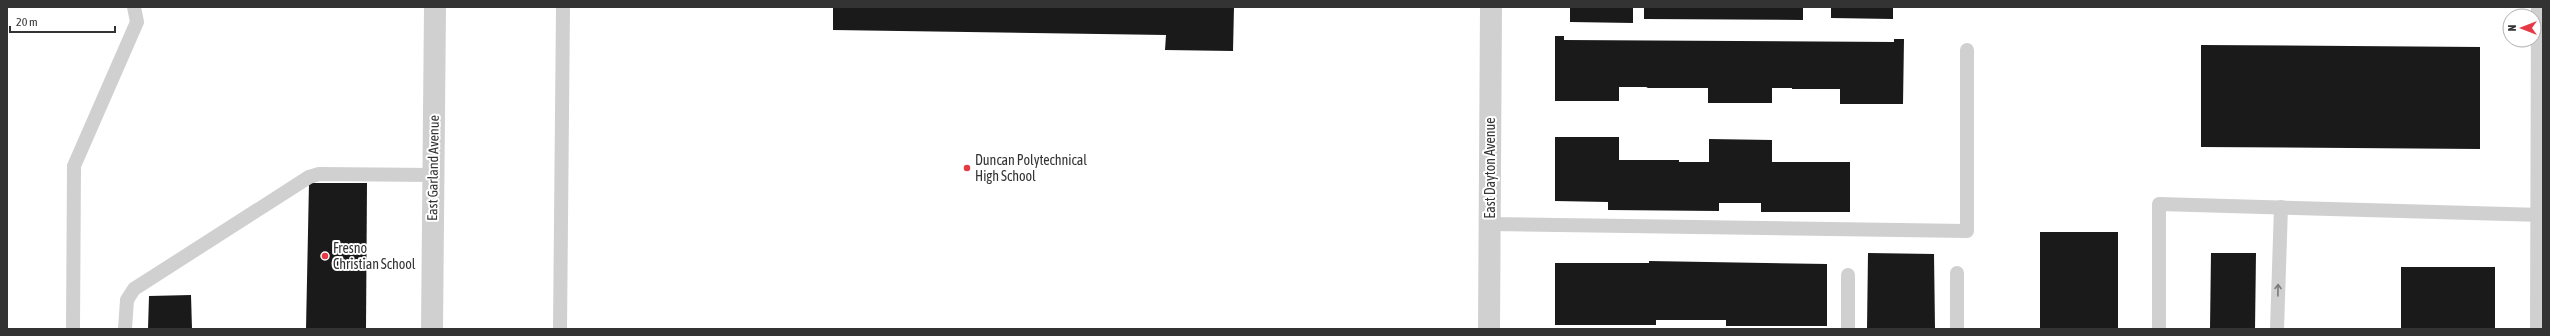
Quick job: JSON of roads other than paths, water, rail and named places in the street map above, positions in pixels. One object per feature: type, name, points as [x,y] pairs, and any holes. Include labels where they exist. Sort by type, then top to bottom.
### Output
[{"type":"street","name":"East Garland Avenue","points":[[432,329],[435,7]]},
{"type":"street","name":"East Dayton Avenue","points":[[1489,329],[1491,7]]},
{"type":"street","points":[[2541,329],[2542,48]]},
{"type":"lane","points":[[73,329],[74,166],[137,22],[134,7]]},
{"type":"lane","points":[[560,329],[563,7]]},
{"type":"lane","points":[[1489,224],[1967,231],[1967,50]]},
{"type":"lane","points":[[126,329],[127,300],[134,290],[309,177],[319,174],[433,175]]},
{"type":"lane","points":[[2159,329],[2159,204],[2542,215]]},
{"type":"lane","points":[[2277,329],[2282,207]]},
{"type":"lane","points":[[1957,273],[1957,329]]},
{"type":"lane","points":[[1848,275],[1848,329]]},
{"type":"place","name":"Duncan Polytechnical High School","points":[[967,168]]},
{"type":"place","name":"Fresno Christian School","points":[[325,256]]}]
